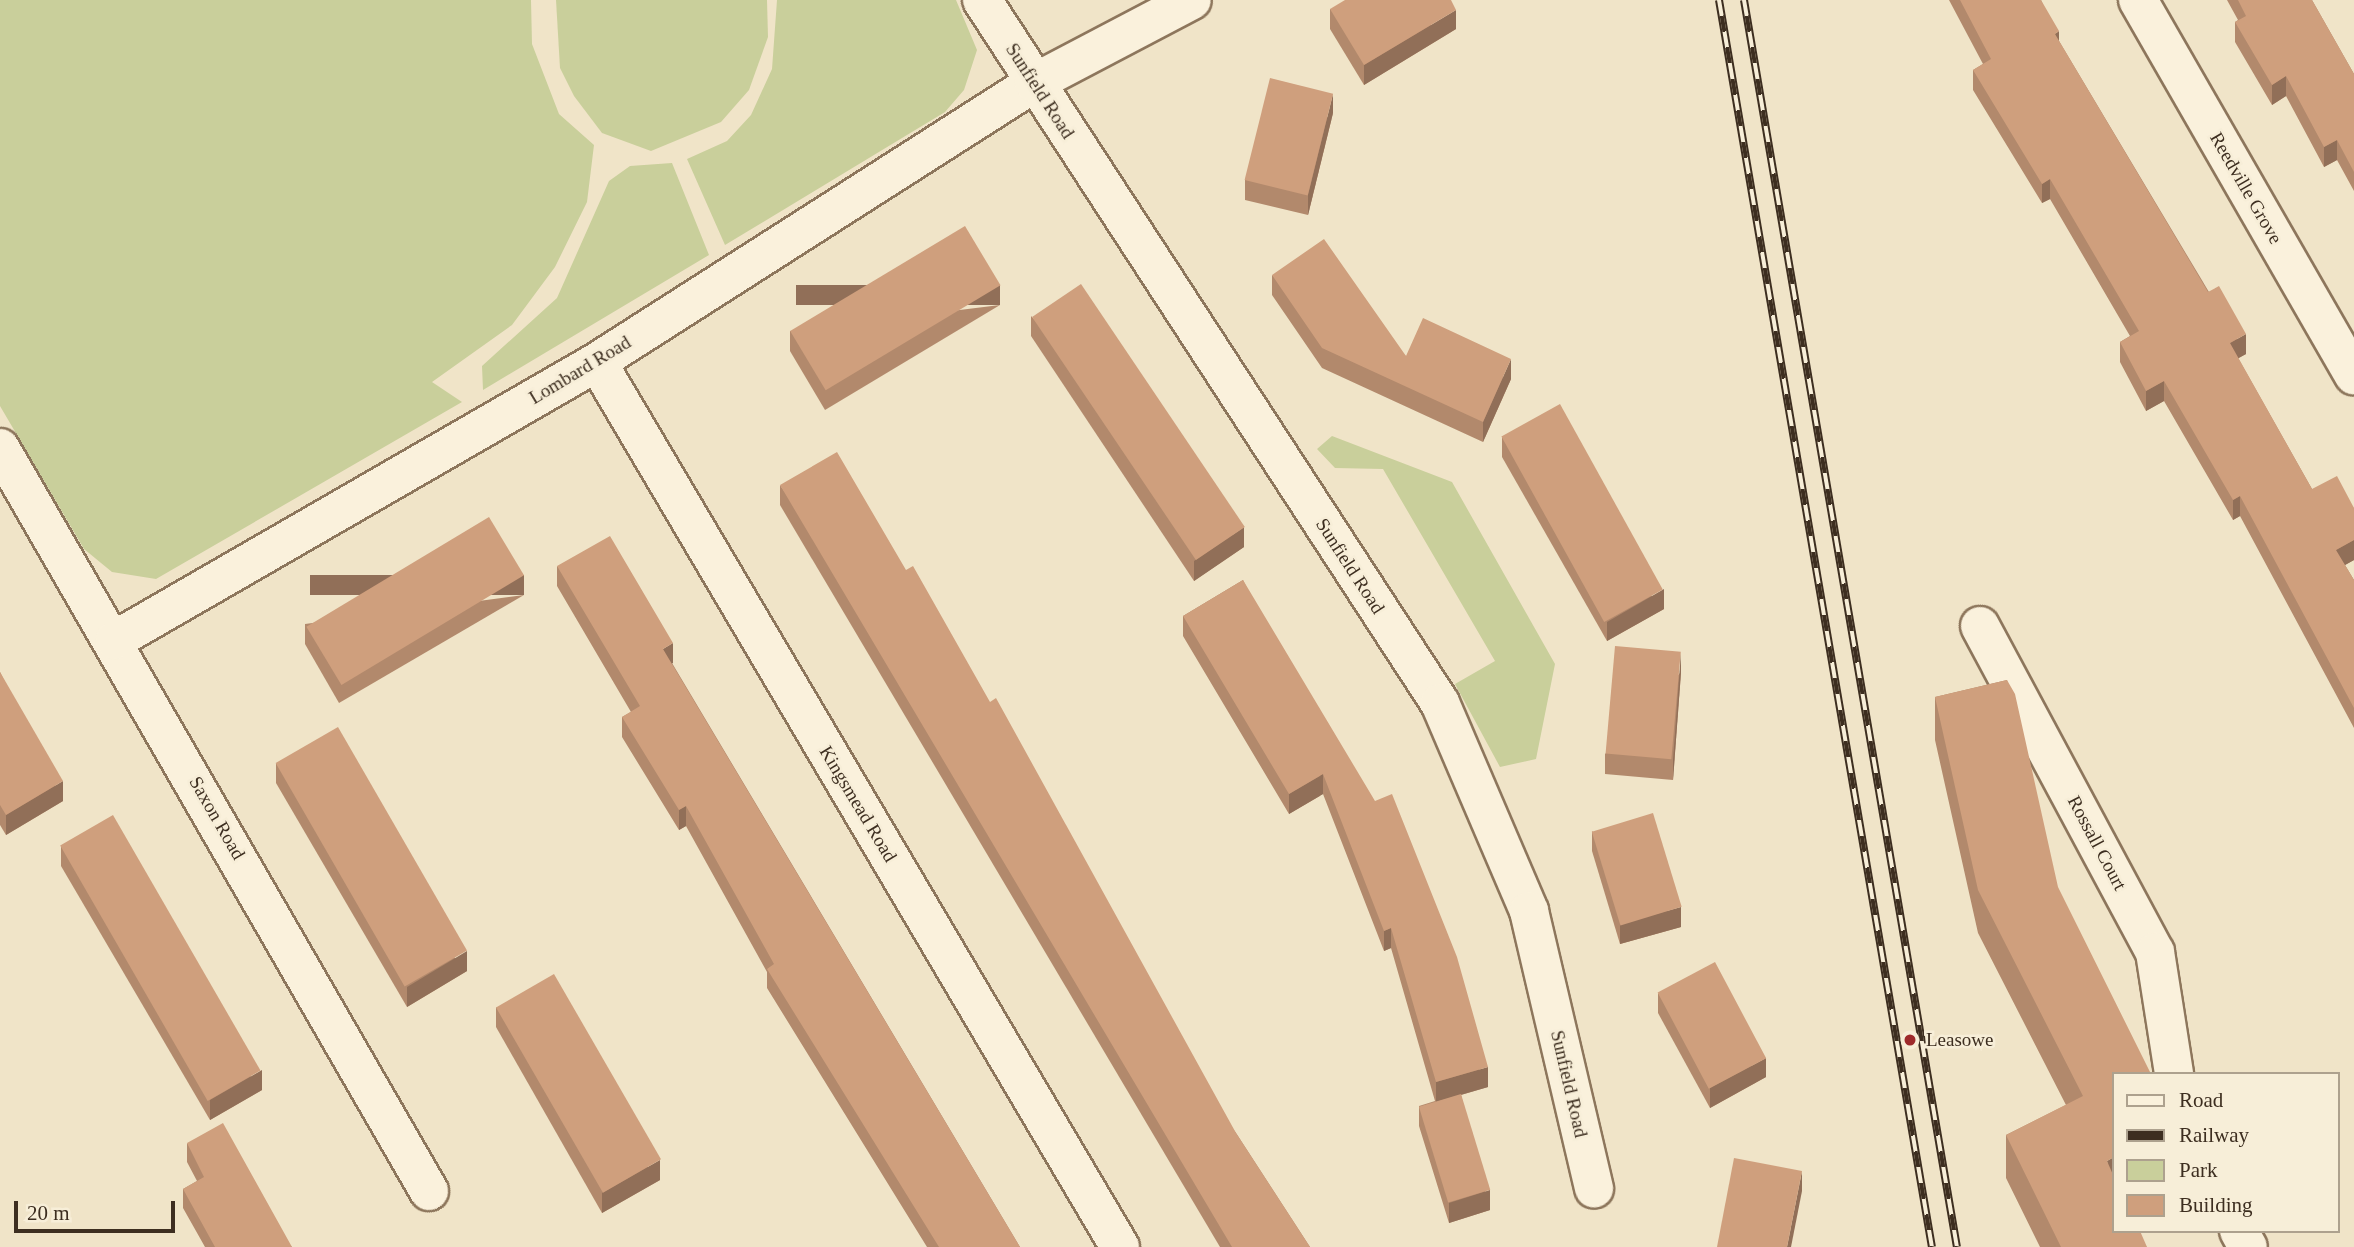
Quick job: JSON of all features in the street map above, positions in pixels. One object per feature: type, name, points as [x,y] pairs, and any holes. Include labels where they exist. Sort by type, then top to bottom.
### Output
[{"type":"street","name":"Sunfield Road","points":[[982,0],[1440,703],[1529,911],[1594,1189]]},
{"type":"street","name":"Lombard Road","points":[[115,640],[597,362],[1034,83],[1192,0]]},
{"type":"street","name":"Reedville Grove","points":[[2138,0],[2354,375]]},
{"type":"street","name":"Kingsmead Road","points":[[597,362],[1120,1247]]},
{"type":"street","name":"Saxon Road","points":[[0,448],[115,640],[429,1191]]},
{"type":"street","name":"Rossall Court","points":[[1980,626],[2155,952],[2174,1072]]},
{"type":"green space","points":[[0,0],[531,0],[532,44],[559,114],[594,145],[587,202],[555,267],[512,325],[432,382],[462,402],[156,579],[112,572],[84,549],[0,406]]},
{"type":"green space","points":[[556,0],[767,0],[768,37],[749,90],[721,122],[651,151],[602,133],[574,96],[560,68]]},
{"type":"green space","points":[[777,0],[956,0],[977,50],[964,90],[945,112],[725,245],[687,159],[727,141],[751,115],[772,69]]},
{"type":"green space","points":[[672,163],[709,255],[483,390],[482,366],[557,298],[609,181],[630,166]]},
{"type":"green space","points":[[1332,436],[1452,482],[1555,664],[1536,759],[1500,767],[1455,684],[1495,661],[1383,469],[1335,468],[1317,449]]},
{"type":"building","points":[[1345,0],[1451,0],[1456,10],[1364,65],[1330,9]]},
{"type":"building","points":[[1960,0],[2041,0],[2059,31],[2055,34],[2208,292],[2219,286],[2246,334],[2230,343],[2312,489],[2337,476],[2354,508],[2354,540],[2336,550],[2354,580],[2354,708],[2240,496],[2233,500],[2164,381],[2146,391],[2120,342],[2139,331],[2050,179],[2042,184],[1973,70],[1991,59]]},
{"type":"building","points":[[2238,0],[2312,0],[2354,74],[2354,172],[2337,140],[2324,147],[2286,76],[2272,85],[2235,22],[2246,16]]},
{"type":"building","points":[[1270,78],[1333,94],[1308,196],[1245,180]]},
{"type":"building","points":[[965,226],[1001,285],[826,390],[790,331]]},
{"type":"building","points":[[1324,239],[1406,356],[1423,318],[1511,359],[1483,422],[1322,348],[1272,275]]},
{"type":"building","points":[[1081,284],[1245,527],[1196,560],[1032,317]]},
{"type":"building","points":[[1560,404],[1663,589],[1604,622],[1501,436]]},
{"type":"building","points":[[837,452],[906,570],[913,566],[990,702],[996,698],[1236,1133],[1310,1247],[1232,1247],[780,485]]},
{"type":"building","points":[[489,517],[524,575],[341,685],[306,627]]},
{"type":"building","points":[[610,536],[673,643],[663,649],[1020,1247],[939,1247],[767,969],[774,964],[686,806],[679,810],[622,717],[640,706],[557,566]]},
{"type":"building","points":[[1243,580],[1375,801],[1392,794],[1457,957],[1488,1067],[1436,1082],[1391,928],[1384,931],[1323,774],[1289,794],[1183,616]]},
{"type":"building","points":[[1615,646],[1681,652],[1671,759],[1606,754]]},
{"type":"building","points":[[0,672],[63,781],[6,815],[0,805]]},
{"type":"building","points":[[2007,680],[2015,694],[2058,887],[2150,1072],[2112,1072],[2112,1158],[2107,1161],[2112,1172],[2112,1233],[2141,1233],[2147,1247],[2061,1247],[2006,1135],[2083,1096],[1978,890],[1935,697]]},
{"type":"building","points":[[338,727],[467,950],[405,986],[276,763]]},
{"type":"building","points":[[1653,813],[1682,907],[1620,925],[1592,832]]},
{"type":"building","points":[[113,815],[261,1070],[208,1101],[60,846]]},
{"type":"building","points":[[1715,962],[1766,1058],[1709,1089],[1658,993]]},
{"type":"building","points":[[554,974],[661,1159],[603,1193],[496,1008]]},
{"type":"building","points":[[1461,1094],[1490,1190],[1448,1202],[1419,1107]]},
{"type":"building","points":[[223,1123],[292,1247],[215,1247],[183,1189],[204,1177],[187,1143]]},
{"type":"building","points":[[1734,1158],[1802,1171],[1787,1247],[1717,1247]]},
{"type":"railway","points":[[1719,0],[1932,1247]]},
{"type":"railway","points":[[1744,0],[1957,1247]]},
{"type":"place","name":"Leasowe","points":[[1910,1040]]}]
